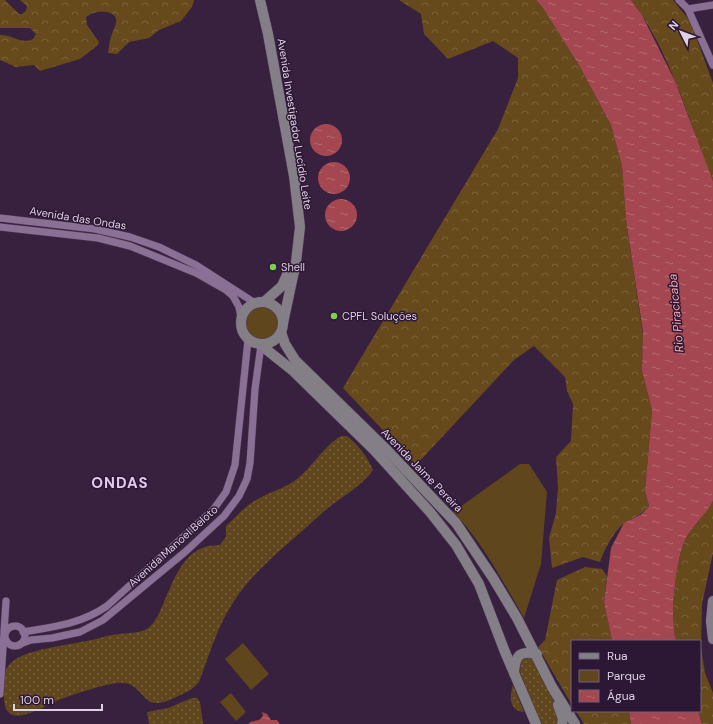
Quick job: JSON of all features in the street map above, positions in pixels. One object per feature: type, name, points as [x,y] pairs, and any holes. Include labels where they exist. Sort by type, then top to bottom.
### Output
[{"type":"main road","name":"Avenida Investigador Lucídio Leite","points":[[254,0],[288,173],[293,224],[289,270],[282,286],[260,302]]},
{"type":"main road","name":"Avenida Investigador Lucídio Leite","points":[[260,0],[268,34],[294,176],[300,227],[296,262],[282,327]]},
{"type":"main road","points":[[260,302],[276,307],[280,311],[282,327],[274,341],[262,344],[248,340],[243,334],[240,326],[241,318],[246,308],[260,302]]},
{"type":"main road","name":"Avenida Jaime Pereira","points":[[282,327],[285,344],[295,360],[386,449],[456,523],[493,578],[537,654],[552,687],[575,724]]},
{"type":"main road","name":"Avenida Jaime Pereira","points":[[262,344],[267,350],[292,370],[374,450],[430,512],[456,545],[479,584],[536,724]]},
{"type":"main road","points":[[713,601],[713,639]]},
{"type":"main road","points":[[514,673],[515,660],[521,654],[528,652],[537,654]]},
{"type":"main road","points":[[552,687],[563,719],[562,724]]},
{"type":"street","points":[[679,0],[688,8],[712,62]]},
{"type":"street","points":[[688,8],[710,4]]},
{"type":"street","name":"Avenida das Ondas","points":[[0,218],[117,234],[166,250],[196,265],[260,302]]},
{"type":"street","points":[[3,228],[10,222],[38,223]]},
{"type":"street","name":"Avenida das Ondas","points":[[3,228],[98,238],[124,244],[174,263],[226,290],[233,296],[239,307],[241,318]]},
{"type":"street","points":[[124,244],[129,241],[166,250]]},
{"type":"street","name":"Avenida Manoel Beloto","points":[[23,632],[84,620],[96,614],[108,606],[204,520],[222,500],[231,483],[235,465],[248,340]]},
{"type":"street","name":"Avenida Manoel Beloto","points":[[20,644],[31,640],[52,638],[80,632],[103,620],[180,557],[224,516],[239,496],[246,479],[250,463],[255,389],[262,344]]},
{"type":"street","points":[[0,694],[6,602]]},
{"type":"street","points":[[12,627],[19,627],[23,632],[24,640],[20,644],[10,645],[4,634],[12,627]]},
{"type":"green space","points":[[0,0],[5,0],[19,14],[22,14],[26,11],[27,6],[20,0],[194,0],[192,7],[181,21],[159,30],[149,38],[129,42],[117,54],[108,53],[110,39],[116,22],[115,16],[107,12],[91,14],[86,17],[87,25],[99,42],[98,45],[80,59],[40,71],[34,65],[16,67],[0,60],[0,35],[29,41],[33,39],[36,34],[30,28],[0,28]]},
{"type":"green space","points":[[399,0],[536,0],[543,8],[580,67],[611,125],[622,166],[626,220],[643,335],[642,371],[652,410],[645,491],[649,506],[644,512],[625,523],[617,530],[607,546],[600,562],[583,557],[552,568],[549,538],[556,513],[558,487],[556,457],[571,441],[573,404],[567,391],[565,377],[534,346],[515,359],[416,465],[343,388],[498,129],[518,78],[518,58],[493,41],[448,59],[424,34],[421,14]]},
{"type":"green space","points":[[631,0],[673,0],[690,21],[713,83],[713,181],[668,63],[657,41]]},
{"type":"green space","points":[[261,305],[274,310],[279,323],[274,336],[261,341],[248,336],[243,323],[248,310]]},
{"type":"green space","points":[[341,436],[347,436],[355,444],[365,456],[373,470],[368,477],[326,509],[254,575],[236,598],[224,618],[199,682],[194,688],[174,698],[154,703],[143,696],[133,686],[126,683],[116,683],[97,687],[70,696],[25,715],[18,716],[8,712],[4,700],[5,672],[9,665],[15,660],[24,655],[47,648],[94,640],[109,635],[145,630],[152,625],[183,563],[193,553],[207,546],[220,545],[226,537],[226,526],[244,509],[256,500],[297,479],[330,444]]},
{"type":"green space","points":[[520,464],[529,464],[547,492],[541,564],[524,618],[483,549],[453,512]]},
{"type":"green space","points":[[713,501],[713,553],[702,604],[701,647],[701,640],[676,640],[673,618],[676,574],[682,548],[689,533]]},
{"type":"green space","points":[[585,567],[602,569],[607,576],[604,602],[612,640],[571,640],[571,703],[538,647],[545,640],[557,580]]},
{"type":"green space","points":[[243,643],[269,674],[251,690],[225,659]]},
{"type":"green space","points":[[701,647],[705,673],[713,693],[713,724],[702,724],[698,712],[701,712]]},
{"type":"green space","points":[[533,657],[551,689],[559,721],[556,724],[541,724],[538,720],[520,672],[521,660],[524,658]]},
{"type":"green space","points":[[513,685],[524,712],[515,709],[511,702]]},
{"type":"green space","points":[[231,693],[246,712],[236,721],[220,702]]},
{"type":"green space","points":[[192,698],[197,698],[200,702],[203,724],[149,724],[147,712],[168,708]]},
{"type":"green space","points":[[577,712],[629,712],[631,724],[584,724]]},
{"type":"water","name":"Rio Piracicaba","points":[[536,0],[631,0],[642,15],[675,81],[713,181],[713,501],[689,533],[682,548],[676,574],[673,618],[676,640],[612,640],[604,602],[611,548],[624,523],[642,514],[649,506],[645,491],[652,410],[642,371],[643,332],[626,220],[622,166],[611,125],[580,67],[543,8]]},
{"type":"water","points":[[326,124],[335,127],[339,131],[342,140],[339,149],[335,153],[326,156],[317,153],[313,149],[310,140],[313,131],[317,127]]},
{"type":"water","points":[[334,162],[343,165],[347,169],[350,178],[347,187],[343,191],[334,194],[325,191],[321,187],[318,178],[321,169],[325,165]]},
{"type":"water","points":[[341,199],[350,202],[354,206],[357,215],[354,224],[350,228],[341,231],[332,228],[328,224],[325,215],[328,206],[332,202]]},
{"type":"water","points":[[262,712],[267,714],[271,720],[277,720],[280,724],[249,724],[250,722],[259,720],[263,716]]},
{"type":"water","points":[[629,712],[698,712],[702,724],[631,724]]},
{"type":"place","name":"Shell","points":[[273,267]]},
{"type":"place","name":"CPFL Soluções","points":[[334,316]]},
{"type":"district","name":"ONDAS","points":[[120,483]]}]
